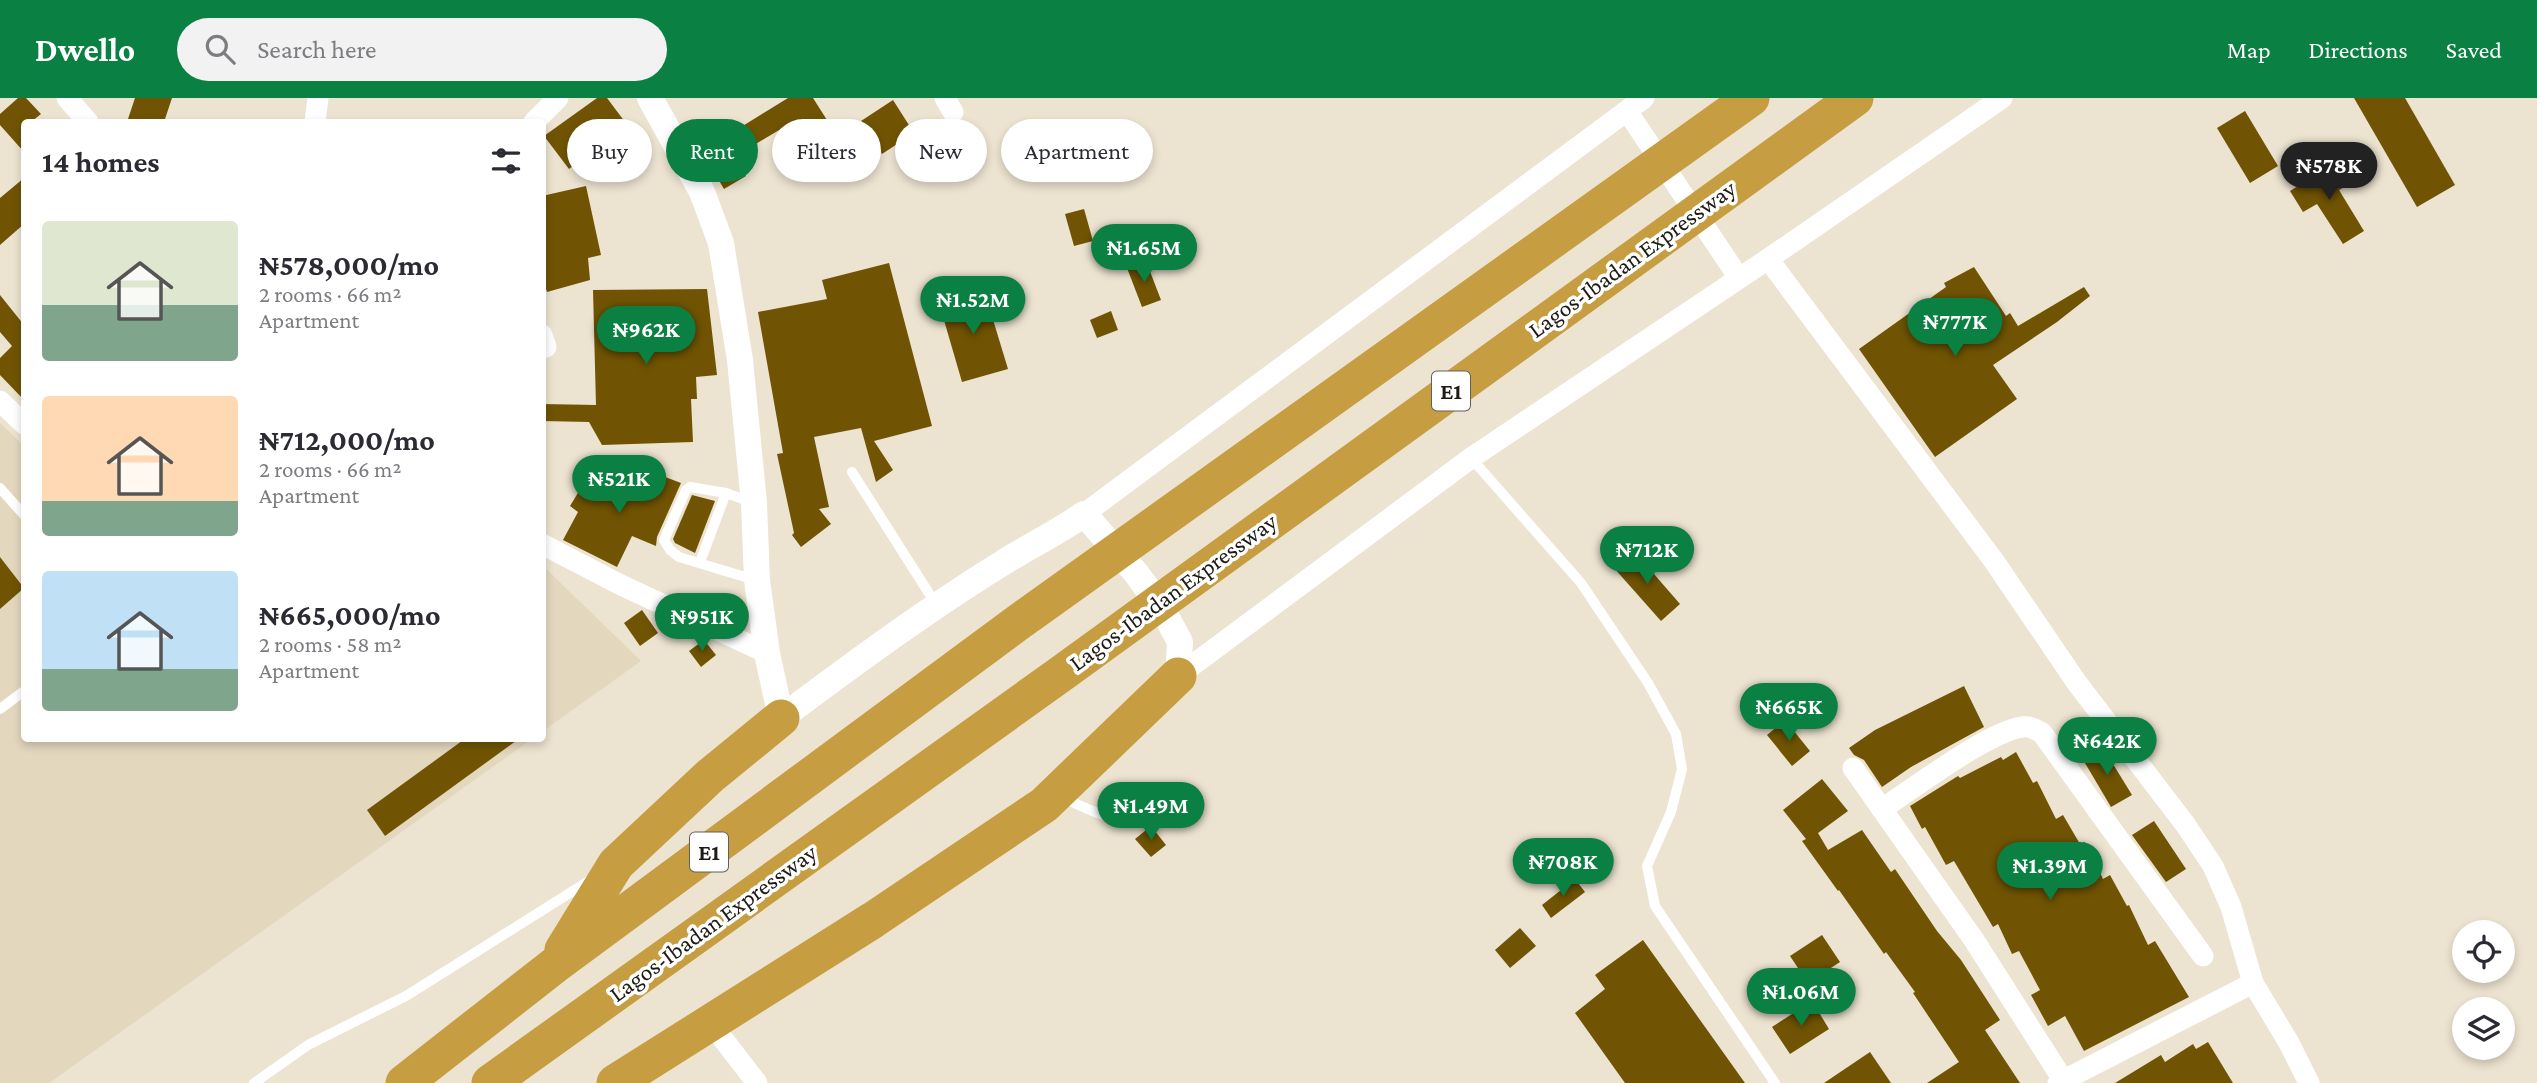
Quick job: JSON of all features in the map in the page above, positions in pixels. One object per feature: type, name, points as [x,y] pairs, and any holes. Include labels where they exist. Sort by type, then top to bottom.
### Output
[{"type":"highway","name":"E1","points":[[404,1083],[555,965],[1016,624],[1751,98]]},
{"type":"highway","name":"Lagos-Ibadan Expressway","points":[[490,1083],[1058,676],[1849,102]]},
{"type":"highway","points":[[615,1083],[873,920],[1044,805],[1178,676]]},
{"type":"highway","points":[[555,965],[616,864],[710,776],[780,718]]},
{"type":"street","points":[[67,98],[85,119]]},
{"type":"street","points":[[315,119],[318,98]]},
{"type":"street","points":[[537,119],[558,98]]},
{"type":"street","points":[[650,98],[702,192],[722,243],[740,360],[754,503],[757,580],[766,653],[780,718],[857,661],[1002,563],[1058,533],[1644,98]]},
{"type":"street","points":[[1178,676],[1471,457],[1768,259],[1995,101]]},
{"type":"street","points":[[1627,111],[1739,278]]},
{"type":"street","points":[[1768,259],[1994,561],[2077,683],[2206,856],[2231,907],[2253,983],[2309,1083]]},
{"type":"street","points":[[0,401],[21,420]]},
{"type":"street","points":[[1084,514],[1136,573],[1163,610],[1180,642],[1178,676]]},
{"type":"street","points":[[546,546],[621,585],[766,653]]},
{"type":"street","points":[[1882,809],[1983,743],[2020,727],[2031,727],[2042,733],[2203,956]]},
{"type":"street","points":[[1853,768],[1975,940],[2062,1082],[2253,983]]},
{"type":"street","points":[[710,1022],[757,1083]]},
{"type":"lane","points":[[1471,457],[1581,583],[1648,683],[1676,734],[1682,769],[1671,812],[1647,866],[1655,906],[1775,1083]]},
{"type":"lane","points":[[852,472],[937,607]]},
{"type":"lane","points":[[754,503],[695,486],[686,490],[664,540],[670,550],[679,557],[757,580]]},
{"type":"lane","points":[[0,488],[21,512]]},
{"type":"lane","points":[[700,562],[726,493]]},
{"type":"lane","points":[[0,709],[21,693]]},
{"type":"lane","points":[[1056,794],[1101,816],[1123,820],[1158,813]]},
{"type":"lane","points":[[254,1083],[308,1045],[406,996],[616,864]]},
{"type":"shaded area","points":[[0,423],[21,443],[21,742],[528,742],[49,1083],[0,1083]]},
{"type":"shaded area","points":[[546,569],[641,661],[546,729]]},
{"type":"building","points":[[18,98],[26,98],[41,114],[35,119],[21,119],[21,149],[0,125],[0,114]]},
{"type":"building","points":[[135,98],[172,98],[165,119],[128,119]]},
{"type":"building","points":[[597,98],[607,98],[623,119],[568,119]]},
{"type":"building","points":[[788,98],[813,98],[826,119],[772,119],[772,134],[758,143],[758,119],[754,119]]},
{"type":"building","points":[[2354,98],[2405,98],[2455,185],[2417,207]]},
{"type":"building","points":[[893,100],[905,119],[895,119],[895,145],[882,154],[881,119],[864,119]]},
{"type":"building","points":[[2245,111],[2278,166],[2250,183],[2217,128]]},
{"type":"building","points":[[567,120],[567,166],[546,139],[546,135]]},
{"type":"building","points":[[2334,163],[2348,185],[2339,190],[2364,231],[2343,244],[2317,204],[2303,212],[2290,191]]},
{"type":"building","points":[[21,180],[21,227],[0,245],[0,198]]},
{"type":"building","points":[[720,182],[736,182],[724,189]]},
{"type":"building","points":[[586,186],[601,255],[588,258],[590,280],[547,292],[546,289],[546,195]]},
{"type":"building","points":[[1084,209],[1093,241],[1074,246],[1065,214]]},
{"type":"building","points":[[1146,261],[1161,300],[1142,307],[1127,268]]},
{"type":"building","points":[[889,263],[932,426],[874,441],[893,470],[876,482],[861,428],[814,437],[829,507],[819,509],[831,524],[801,547],[792,535],[794,533],[777,454],[783,453],[758,312],[827,299],[822,280]]},
{"type":"building","points":[[1974,267],[2006,316],[2010,313],[2018,326],[2084,287],[2090,296],[1993,365],[2017,399],[1935,457],[1859,349],[1946,287],[1944,283]]},
{"type":"building","points":[[707,289],[717,375],[696,377],[697,399],[691,399],[693,442],[602,445],[589,422],[546,421],[546,404],[596,405],[593,290]]},
{"type":"building","points":[[984,290],[1008,369],[962,382],[939,303]]},
{"type":"building","points":[[0,295],[21,321],[21,397],[0,375],[0,358],[12,346],[0,332]]},
{"type":"building","points":[[1111,311],[1118,330],[1097,338],[1090,320]]},
{"type":"building","points":[[593,468],[641,498],[652,472],[681,483],[657,537],[656,546],[632,536],[617,567],[563,540],[578,512],[570,506]]},
{"type":"building","points":[[692,495],[715,501],[695,553],[675,543],[673,539]]},
{"type":"building","points":[[1634,551],[1680,604],[1661,621],[1614,568]]},
{"type":"building","points":[[0,557],[21,584],[21,591],[0,609]]},
{"type":"building","points":[[642,610],[658,633],[640,646],[624,623]]},
{"type":"building","points":[[704,640],[716,655],[701,667],[689,651]]},
{"type":"building","points":[[1964,686],[1984,727],[1911,767],[1882,787],[1864,760],[1854,755],[1849,748],[1875,730]]},
{"type":"building","points":[[1785,720],[1810,751],[1792,766],[1767,735]]},
{"type":"building","points":[[460,742],[514,742],[385,836],[367,810]]},
{"type":"building","points":[[2102,746],[2132,795],[2111,807],[2082,758]]},
{"type":"building","points":[[2016,752],[2033,783],[2037,781],[2056,819],[2063,815],[2080,844],[2085,842],[2103,879],[2110,875],[2127,906],[2129,905],[2148,945],[2155,941],[2189,997],[2084,1051],[2065,1016],[2048,1026],[2031,995],[2040,990],[2019,951],[2012,954],[1998,924],[1993,927],[1954,861],[1946,865],[1910,806],[1958,776],[1960,778]]},
{"type":"building","points":[[1822,779],[1848,811],[1818,833],[1828,850],[1862,830],[1891,872],[1895,869],[1937,931],[1961,960],[2000,1020],[1985,1030],[2020,1083],[1927,1083],[1959,1062],[1913,993],[1915,992],[1838,891],[1802,841],[1806,839],[1783,810]]},
{"type":"building","points":[[2154,821],[2186,869],[2166,882],[2132,835]]},
{"type":"building","points":[[1151,826],[1166,845],[1151,857],[1135,839]]},
{"type":"building","points":[[1575,879],[1585,892],[1551,918],[1542,905]]},
{"type":"building","points":[[1520,928],[1536,946],[1510,968],[1495,950]]},
{"type":"building","points":[[1822,935],[1840,962],[1808,983],[1790,956]]},
{"type":"building","points":[[1643,940],[1745,1083],[1625,1083],[1575,1013],[1605,989],[1595,975]]},
{"type":"building","points":[[1812,1001],[1829,1029],[1790,1054],[1772,1027]]},
{"type":"building","points":[[2208,1042],[2233,1083],[2115,1083],[2161,1055],[2165,1062],[2193,1044],[2196,1049]]},
{"type":"building","points":[[1870,1052],[1891,1083],[1824,1083]]}]
